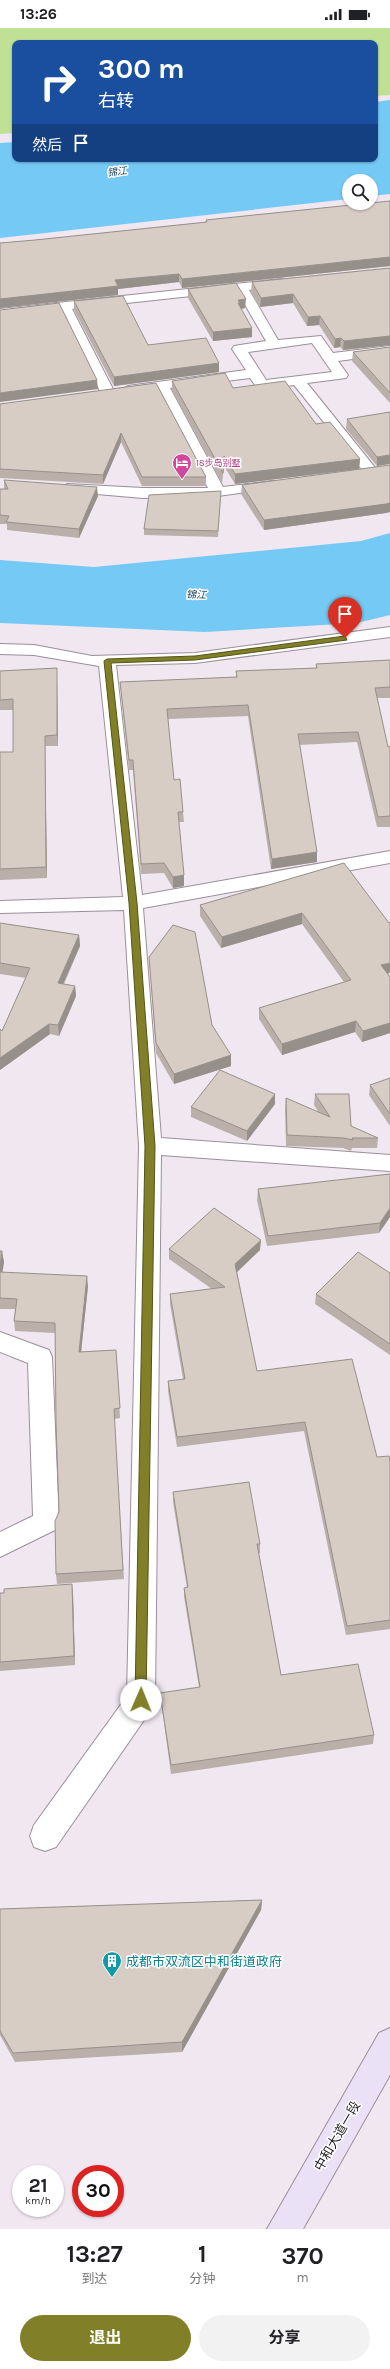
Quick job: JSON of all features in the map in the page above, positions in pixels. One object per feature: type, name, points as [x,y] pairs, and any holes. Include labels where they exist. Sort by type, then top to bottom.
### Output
[{"type":"main road","name":"中和大道一段","points":[[284,2229],[390,2044]]},
{"type":"street","points":[[0,313],[296,281]]},
{"type":"street","points":[[242,287],[274,344]]},
{"type":"street","points":[[64,306],[108,393]]},
{"type":"street","points":[[316,339],[329,358],[341,375],[262,385],[239,348],[316,339]]},
{"type":"street","points":[[329,358],[390,350]]},
{"type":"street","points":[[92,395],[254,373]]},
{"type":"street","points":[[298,381],[378,472],[356,475]]},
{"type":"street","points":[[162,386],[218,492]]},
{"type":"street","points":[[56,487],[143,493],[218,492],[287,484]]},
{"type":"street","points":[[0,649],[34,650],[92,661],[195,658],[390,632]]},
{"type":"street","points":[[45,1836],[141,1700],[150,1146],[133,903],[107,661]]},
{"type":"street","points":[[0,907],[133,903],[390,857]]},
{"type":"street","points":[[150,1146],[390,1163]]},
{"type":"street","points":[[0,1342],[40,1358],[46,1522],[0,1545]]},
{"type":"green space","points":[[0,28],[390,28],[390,95],[378,96],[378,40],[12,40],[12,133],[0,134]]},
{"type":"water","name":"锦江","points":[[390,100],[390,194],[378,195],[378,174],[342,174],[342,200],[0,238],[0,143],[12,142],[12,162],[378,162],[378,102]]},
{"type":"water","name":"锦江","points":[[390,533],[390,615],[357,623],[205,632],[0,623],[0,560],[94,567],[361,541]]},
{"type":"building","points":[[390,201],[390,257],[182,279],[179,274],[115,280],[118,286],[0,299],[0,243],[207,222],[206,220],[342,206],[342,210],[378,210],[378,202]]},
{"type":"building","points":[[390,268],[390,336],[344,341],[341,338],[335,339],[320,316],[308,317],[293,294],[261,298],[252,282]]},
{"type":"building","points":[[236,283],[246,299],[238,300],[240,303],[238,303],[252,328],[213,332],[188,289]]},
{"type":"building","points":[[123,296],[148,345],[206,338],[219,363],[114,377],[74,301]]},
{"type":"building","points":[[59,303],[97,380],[0,393],[0,310]]},
{"type":"building","points":[[390,347],[390,393],[353,352]]},
{"type":"building","points":[[225,373],[233,388],[285,381],[316,424],[330,422],[360,459],[235,474],[224,456],[223,473],[172,381]]},
{"type":"building","points":[[156,383],[206,477],[142,477],[121,433],[103,475],[0,469],[0,404]]},
{"type":"building","points":[[390,412],[390,455],[377,457],[347,419]]},
{"type":"building","points":[[390,465],[390,503],[386,504],[264,520],[242,485]]},
{"type":"building","points":[[4,480],[97,487],[79,529],[6,522],[9,516],[0,515],[0,489],[8,489]]},
{"type":"building","points":[[221,491],[218,531],[144,529],[149,495]]},
{"type":"building","points":[[390,660],[390,687],[375,688],[388,747],[390,746],[390,816],[378,817],[358,732],[298,734],[317,852],[272,859],[248,705],[167,709],[174,780],[180,779],[183,812],[178,812],[184,875],[173,877],[164,863],[141,864],[133,760],[129,760],[120,682],[237,677],[236,671],[317,668],[316,664]]},
{"type":"building","points":[[57,668],[57,735],[45,736],[46,867],[0,869],[0,752],[13,752],[13,699],[0,700],[0,671]]},
{"type":"building","points":[[344,863],[389,923],[390,922],[390,963],[381,965],[390,977],[390,1023],[363,1031],[356,1021],[282,1044],[259,1008],[351,980],[302,913],[222,937],[200,905]]},
{"type":"building","points":[[0,923],[79,935],[58,983],[75,986],[58,1025],[49,1024],[0,1058],[0,1029],[2,1031],[30,968],[0,963]]},
{"type":"building","points":[[173,925],[195,932],[212,1025],[231,1055],[174,1074],[156,1043],[149,957]]},
{"type":"building","points":[[220,1070],[275,1094],[247,1131],[191,1107]]},
{"type":"building","points":[[390,1078],[390,1114],[370,1085]]},
{"type":"building","points":[[315,1094],[349,1094],[351,1126],[378,1138],[352,1138],[353,1140],[344,1138],[287,1135],[286,1098],[330,1117]]},
{"type":"building","points":[[390,1174],[390,1208],[380,1223],[268,1236],[258,1189]]},
{"type":"building","points":[[214,1208],[261,1240],[235,1264],[257,1371],[352,1359],[377,1457],[389,1456],[390,1461],[390,1620],[347,1626],[305,1422],[177,1437],[168,1381],[185,1379],[170,1294],[225,1287],[169,1249]]},
{"type":"building","points":[[0,1251],[2,1251],[0,1268]]},
{"type":"building","points":[[358,1252],[390,1273],[390,1344],[316,1294]]},
{"type":"building","points":[[0,1272],[87,1276],[79,1352],[116,1350],[120,1408],[114,1409],[123,1570],[56,1574],[55,1521],[59,1512],[55,1323],[14,1321],[17,1299],[0,1298]]},
{"type":"building","points":[[249,1482],[260,1544],[257,1544],[281,1675],[358,1664],[374,1735],[171,1765],[160,1693],[200,1687],[184,1588],[188,1587],[173,1492]]},
{"type":"building","points":[[72,1584],[74,1656],[0,1662],[0,1593],[4,1593],[4,1589]]},
{"type":"building","name":"成都市双流区中和街道政府","points":[[262,1900],[182,2042],[13,2053],[0,2031],[0,1909]]},
{"type":"place","name":"18步岛别墅","points":[[182,480]]},
{"type":"place","name":"成都市双流区中和街道政府","points":[[112,1978]]},
{"type":"route","points":[[141,1700],[150,1146],[133,903],[107,661],[195,658],[345,638]]}]
